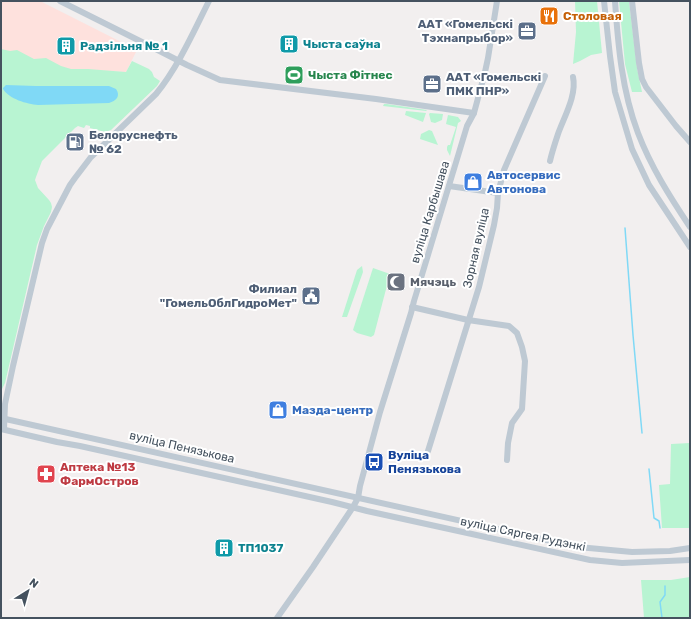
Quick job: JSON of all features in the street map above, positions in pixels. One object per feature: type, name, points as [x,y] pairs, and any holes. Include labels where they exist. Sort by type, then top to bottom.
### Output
[{"type":"street","points":[[60,1],[214,78],[226,81],[376,99],[474,113]]},
{"type":"street","points":[[2,429],[5,404],[13,366],[42,243],[47,229],[70,185],[91,157],[156,94],[169,77],[209,1]]},
{"type":"street","name":"вуліца Карбышава","points":[[277,618],[313,567],[358,498],[380,412],[467,126],[474,113],[488,58],[497,1]]},
{"type":"street","points":[[632,1],[638,63],[642,79],[646,87],[690,142]]},
{"type":"street","points":[[605,4],[607,10],[611,11],[615,4]]},
{"type":"street","points":[[605,4],[615,92],[632,149],[649,184],[690,247]]},
{"type":"street","points":[[615,4],[621,65],[626,91],[638,133],[654,168],[690,227]]},
{"type":"street","name":"Зорная вуліца","points":[[428,451],[479,287],[504,170],[545,76]]},
{"type":"street","points":[[550,161],[558,134],[569,107],[574,85],[573,77]]},
{"type":"street","points":[[615,92],[615,89],[620,87],[624,88],[626,91]]},
{"type":"street","points":[[449,186],[498,193]]},
{"type":"street","points":[[412,307],[468,320],[508,326],[517,333],[525,361],[522,409],[512,423],[508,443],[507,460]]},
{"type":"street","name":"вуліца Пенязькова","points":[[3,418],[358,498]]},
{"type":"street","name":"вуліца Пенязькова","points":[[2,429],[353,507]]},
{"type":"street","name":"вуліца Сяргея Рудэнкі","points":[[358,498],[578,548],[632,552],[670,551],[690,548]]},
{"type":"street","name":"вуліца Сяргея Рудэнкі","points":[[353,507],[590,560],[622,563],[690,560]]},
{"type":"shaded area","points":[[1,1],[40,1],[137,50],[126,72],[12,66],[1,62]]},
{"type":"green space","points":[[575,1],[597,1],[602,53],[591,55],[573,64],[576,32]]},
{"type":"green space","points":[[619,1],[629,1],[637,68],[642,92],[632,92],[625,64]]},
{"type":"green space","points":[[1,49],[10,51],[17,50],[34,59],[46,58],[61,66],[71,69],[126,72],[132,61],[149,69],[154,77],[160,81],[157,86],[111,130],[105,132],[90,128],[90,126],[86,125],[84,128],[78,126],[42,161],[35,180],[38,188],[49,200],[52,207],[37,245],[5,383],[1,391]]},
{"type":"green space","points":[[384,104],[387,104],[427,110],[383,106]]},
{"type":"green space","points":[[406,111],[426,113],[423,122],[405,115]]},
{"type":"green space","points":[[430,113],[443,114],[442,120],[435,123],[431,122]]},
{"type":"green space","points":[[448,115],[458,117],[461,121],[458,123],[450,156],[447,147],[450,145],[456,127],[446,124]]},
{"type":"green space","points":[[429,130],[432,131],[438,145],[420,139],[421,134]]},
{"type":"green space","points":[[362,266],[363,272],[347,317],[342,317],[357,270]]},
{"type":"green space","points":[[373,268],[390,274],[374,335],[371,337],[357,333],[353,330]]},
{"type":"green space","points":[[690,443],[690,528],[662,528],[659,485],[670,484],[671,444]]},
{"type":"green space","points":[[690,577],[690,618],[644,618],[641,580],[671,580]]},
{"type":"water","points":[[6,85],[109,86],[116,89],[118,96],[116,100],[109,103],[38,105],[24,102],[9,96],[3,89]]},
{"type":"waterway","points":[[625,228],[642,433]]},
{"type":"waterway","points":[[649,469],[654,518],[659,521],[660,528]]},
{"type":"waterway","points":[[662,618],[660,602],[665,595],[665,586]]},
{"type":"place","name":"Столовая","points":[[549,16]]},
{"type":"place","name":"ААТ «Гомельскі Тэхнапрыбор»","points":[[527,31]]},
{"type":"place","name":"Чыста саўна","points":[[289,44]]},
{"type":"place","name":"Радзільня № 1","points":[[66,46]]},
{"type":"place","name":"Чыста Фітнес","points":[[294,75]]},
{"type":"place","name":"ААТ «Гомельскі ПМК ПНР»","points":[[432,84]]},
{"type":"place","name":"Белоруснефть № 62","points":[[75,142]]},
{"type":"place","name":"Автосервис Автонова","points":[[473,182]]},
{"type":"place","name":"Мячэць","points":[[396,282]]},
{"type":"place","name":"Филиал \"ГомельОблГидроМет\"","points":[[311,296]]},
{"type":"place","name":"Мазда-центр","points":[[278,410]]},
{"type":"place","name":"Вуліца Пенязькова","points":[[374,462]]},
{"type":"place","name":"Аптека №13 ФармОстров","points":[[46,474]]},
{"type":"place","name":"ТП1037","points":[[224,548]]}]
